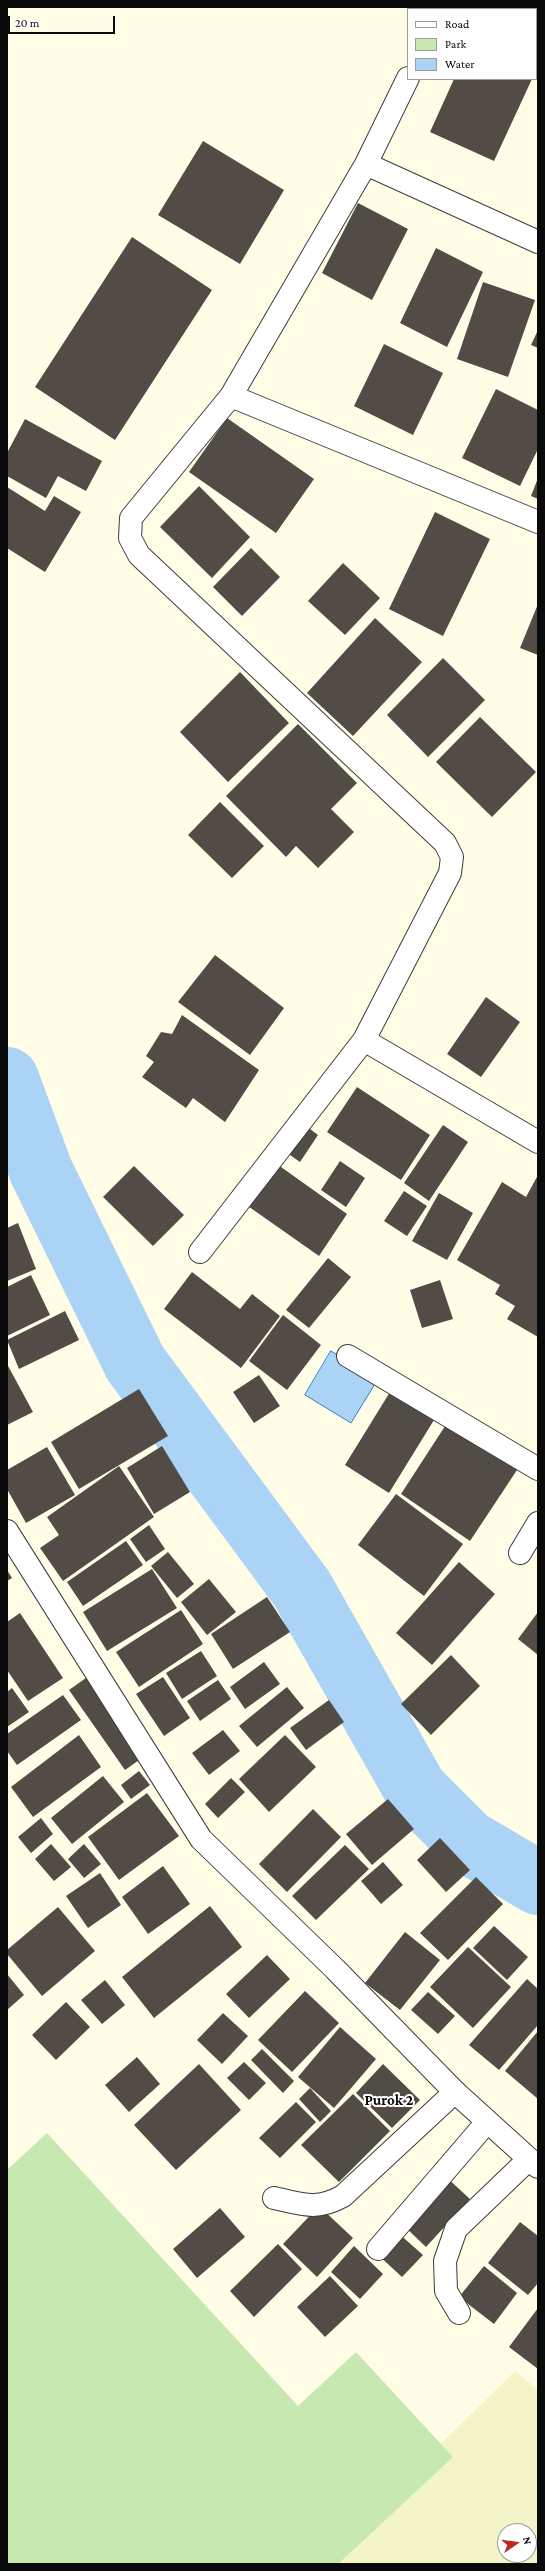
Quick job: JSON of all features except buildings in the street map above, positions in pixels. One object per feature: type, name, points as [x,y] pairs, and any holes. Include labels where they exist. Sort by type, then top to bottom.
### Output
[{"type":"street","points":[[200,1252],[364,1040],[450,873],[452,857],[445,843],[139,555],[130,538],[132,518],[231,396],[366,164],[407,80]]},
{"type":"street","points":[[366,164],[538,242]]},
{"type":"street","points":[[231,396],[538,522]]},
{"type":"street","points":[[364,1040],[538,1142]]},
{"type":"street","points":[[348,1356],[538,1469]]},
{"type":"street","points":[[520,1553],[538,1523]]},
{"type":"street","points":[[7,1531],[201,1839],[335,1969],[455,2092],[533,2163],[456,2229],[445,2261],[446,2291],[459,2313]]},
{"type":"street","points":[[274,2198],[306,2205],[327,2205],[343,2196],[455,2092]]},
{"type":"street","points":[[378,2249],[487,2122]]},
{"type":"green space","points":[[47,2133],[298,2406],[356,2352],[453,2457],[338,2564],[7,2564],[7,2170]]},
{"type":"green space","points":[[515,2371],[538,2390],[538,2564],[318,2564]]},
{"type":"water","points":[[331,1351],[378,1379],[351,1423],[305,1395]]},
{"type":"waterway","points":[[7,1079],[41,1171],[135,1363],[302,1589],[416,1790],[467,1841],[538,1883]]},
{"type":"district","name":"Purok 2","points":[[389,2100]]}]
